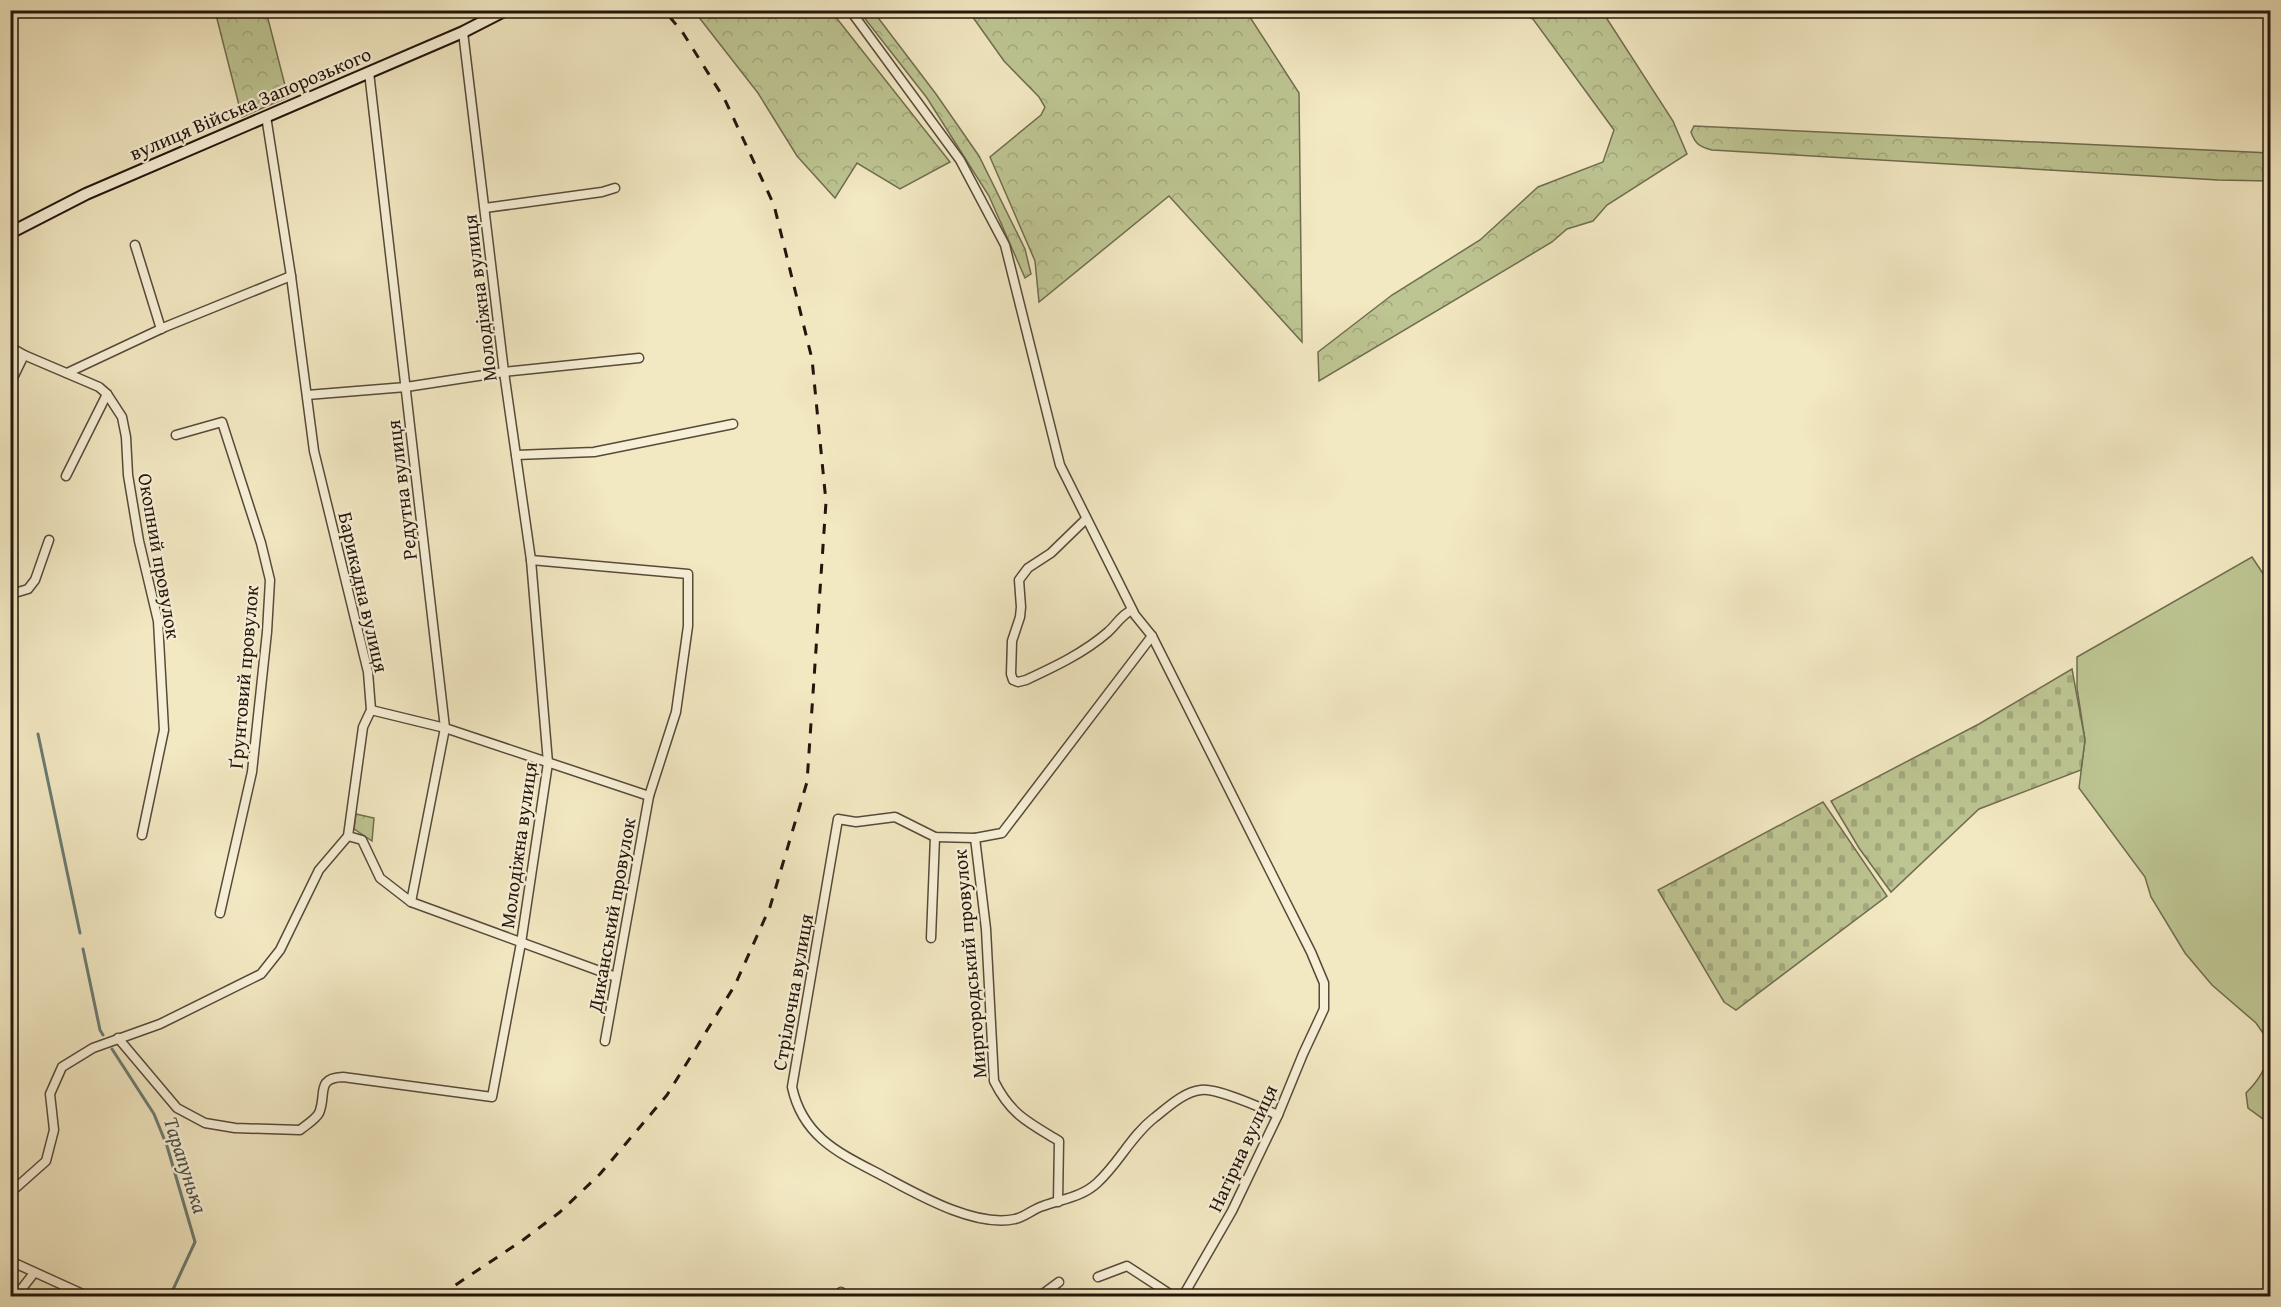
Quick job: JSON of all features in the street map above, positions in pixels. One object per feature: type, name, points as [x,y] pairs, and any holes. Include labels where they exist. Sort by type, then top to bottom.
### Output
[{"type":"street","name":"вулиця Війська Запорозького","points":[[10,233],[86,194],[464,32],[506,10]]},
{"type":"street","points":[[850,10],[960,159],[1005,245],[1060,465],[1132,610],[1152,636]]},
{"type":"street","name":"Молодіжна вулиця","points":[[118,1038],[177,1108],[205,1123],[235,1128],[300,1130],[318,1114],[325,1084],[332,1077],[492,1097],[521,942],[548,763],[531,560],[504,372],[464,32]]},
{"type":"street","name":"Редутна вулиця","points":[[369,72],[445,728],[411,902]]},
{"type":"street","name":"Барикадна вулиця","points":[[266,116],[291,276],[314,451],[368,672],[371,710],[363,728],[348,836]]},
{"type":"street","points":[[485,208],[602,192],[615,188]]},
{"type":"street","points":[[135,245],[161,329]]},
{"type":"street","points":[[67,373],[161,329],[291,276]]},
{"type":"street","name":"Окопний провулок","points":[[10,347],[99,387],[107,394],[122,417],[126,437],[128,475],[139,541],[158,621],[164,730],[142,835]]},
{"type":"street","points":[[10,384],[24,355]]},
{"type":"street","points":[[307,395],[406,387],[504,372],[639,358]]},
{"type":"street","points":[[66,476],[107,394]]},
{"type":"street","name":"Ґрунтовий провулок","points":[[176,435],[222,422],[261,543],[270,580],[267,632],[252,772],[220,913]]},
{"type":"street","points":[[516,455],[594,452],[733,424]]},
{"type":"street","points":[[1086,519],[1059,547],[1028,568],[1019,580],[1021,607],[1012,642],[1011,674],[1013,680],[1018,682],[1026,680],[1082,651],[1109,631],[1124,614],[1132,610]]},
{"type":"street","points":[[10,588],[18,592],[28,589],[35,580],[49,540]]},
{"type":"street","points":[[371,710],[445,728],[649,796],[676,712],[688,626],[688,574],[531,560]]},
{"type":"street","name":"Миргородський провулок","points":[[838,819],[856,822],[896,817],[935,837],[975,838],[1002,833],[1152,636]]},
{"type":"street","name":"Нагірна вулиця","points":[[1152,636],[1311,952],[1324,983],[1324,1010],[1278,1115],[1232,1211],[1183,1296]]},
{"type":"street","name":"Диканський провулок","points":[[605,1041],[649,796]]},
{"type":"street","name":"Стрілочна вулиця","points":[[838,819],[792,1088],[802,1114],[822,1141],[850,1159],[938,1205],[998,1221],[1017,1219],[1042,1206],[1086,1192],[1112,1168],[1139,1130],[1177,1100],[1200,1090],[1221,1094],[1278,1115]]},
{"type":"street","points":[[10,1193],[46,1161],[54,1130],[50,1094],[62,1067],[93,1048],[160,1024],[261,975],[280,951],[303,898],[319,870],[348,836],[362,840],[380,878],[411,902],[616,977]]},
{"type":"street","name":"Миргородський провулок","points":[[931,938],[935,837]]},
{"type":"street","name":"Миргородський провулок","points":[[975,838],[986,929],[994,1081],[1004,1101],[1018,1115],[1059,1142],[1058,1202]]},
{"type":"street","points":[[10,1261],[87,1296]]},
{"type":"street","points":[[1098,1277],[1127,1266],[1173,1296]]},
{"type":"street","points":[[16,1296],[34,1273]]},
{"type":"street","points":[[1040,1296],[1059,1282]]},
{"type":"green space","points":[[977,10],[1246,11],[1299,93],[1302,342],[1169,196],[1039,302],[1035,261],[990,157],[1041,115],[1045,107],[1039,97],[1004,61],[972,16]]},
{"type":"green space","points":[[215,11],[266,11],[288,97],[242,117]]},
{"type":"green space","points":[[694,11],[831,11],[950,162],[900,189],[857,163],[835,198],[797,156],[758,93]]},
{"type":"green space","points":[[859,11],[873,11],[936,94],[979,156],[1025,249],[1031,274],[1025,278],[989,196],[927,98]]},
{"type":"green space","points":[[1515,11],[1602,11],[1673,121],[1687,154],[1607,205],[1593,221],[1567,229],[1552,242],[1319,381],[1318,352],[1392,295],[1480,240],[1538,187],[1603,162],[1614,130],[1533,19]]},
{"type":"green space","points":[[1694,126],[2270,153],[2270,181],[2218,180],[1712,150],[1696,142],[1691,132]]},
{"type":"green space","points":[[2270,528],[2270,559],[2264,556],[2264,538]]},
{"type":"green space","points":[[2252,557],[2270,584],[2270,1043],[2256,1023],[2212,985],[2185,953],[2151,897],[2145,877],[2079,788],[2085,740],[2077,688],[2077,657]]},
{"type":"green space","points":[[2072,669],[2085,740],[2081,770],[1979,809],[1891,892],[1859,848],[1831,801],[1979,724]]},
{"type":"green space","points":[[1823,802],[1887,896],[1736,1010],[1724,1002],[1658,890]]},
{"type":"green space","points":[[356,814],[374,818],[372,841],[354,829]]},
{"type":"green space","points":[[2270,1049],[2270,1124],[2248,1108],[2246,1093],[2262,1073]]},
{"type":"waterway","name":"Тарапунька","points":[[38,734],[80,933]]},
{"type":"waterway","name":"Тарапунька","points":[[83,949],[103,1035]]},
{"type":"waterway","name":"Тарапунька","points":[[112,1049],[154,1114],[167,1146],[195,1242],[170,1296]]},
{"type":"railway","points":[[439,1296],[523,1240],[560,1212],[600,1174],[667,1095],[735,985],[770,907],[807,782],[826,502],[812,359],[774,205],[725,100],[683,33],[664,10]]}]
